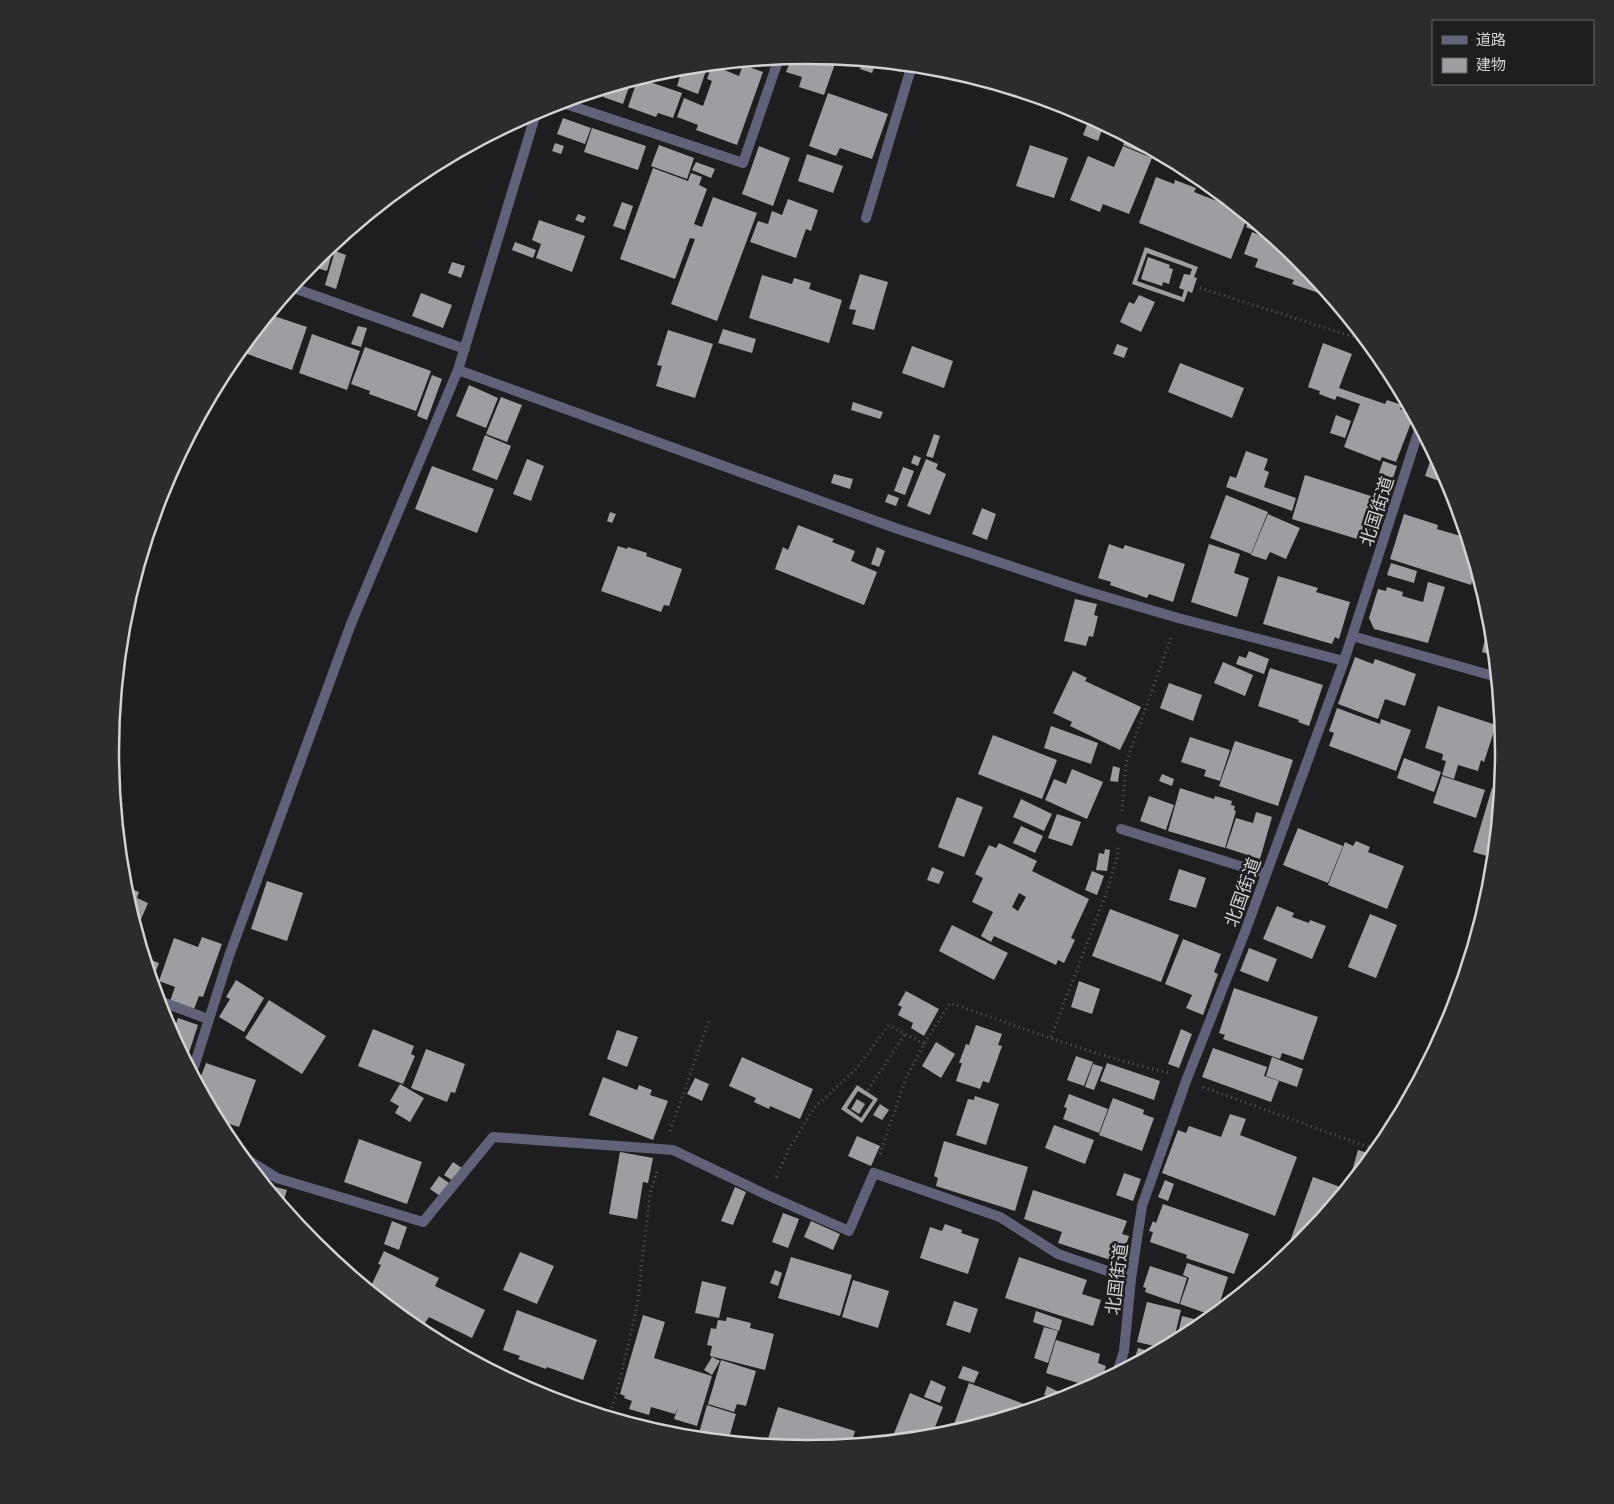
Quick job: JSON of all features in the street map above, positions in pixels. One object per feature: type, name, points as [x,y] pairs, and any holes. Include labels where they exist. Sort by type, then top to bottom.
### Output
[{"type":"street","points":[[571,106],[742,163],[777,65]]},
{"type":"street","points":[[866,218],[910,72]]},
{"type":"street","points":[[194,1065],[232,947],[351,624],[458,370],[534,121]]},
{"type":"street","points":[[298,289],[465,349]]},
{"type":"street","points":[[458,370],[907,532],[1086,591],[1178,618],[1344,661]]},
{"type":"street","name":"北国街道","points":[[1120,1364],[1124,1351],[1131,1279],[1142,1206],[1187,1079],[1266,874],[1344,661],[1417,435]]},
{"type":"street","points":[[1352,636],[1490,674]]},
{"type":"street","points":[[1121,829],[1266,874]]},
{"type":"street","points":[[167,1003],[208,1019]]},
{"type":"street","points":[[257,1166],[277,1178],[423,1222],[493,1137],[664,1149],[673,1150],[848,1231],[874,1173],[1000,1216],[1058,1254],[1131,1279]]},
{"type":"path","points":[[1200,288],[1356,338]]},
{"type":"path","points":[[1051,1037],[1106,894],[1117,858],[1126,763],[1178,618]]},
{"type":"path","points":[[874,1173],[906,1078],[924,1044],[950,1003],[1051,1037],[1091,1053],[1187,1079],[1370,1147]]},
{"type":"path","points":[[610,1411],[616,1396],[637,1308],[650,1193],[709,1022]]},
{"type":"path","points":[[767,1195],[789,1149],[814,1108],[855,1070],[889,1025],[924,1044]]},
{"type":"path","points":[[868,1090],[905,1034]]},
{"type":"building","points":[[789,64],[835,65],[824,95],[799,87],[802,77],[786,72]]},
{"type":"building","points":[[861,66],[874,67],[872,73],[860,69]]},
{"type":"building","points":[[742,67],[748,67],[763,72],[737,145],[696,130],[698,125],[677,117],[684,98],[703,106],[712,81],[707,79],[710,71],[717,70],[723,69],[739,76]]},
{"type":"building","points":[[706,72],[698,94],[677,86],[680,76]]},
{"type":"building","points":[[650,82],[682,93],[673,118],[658,113],[656,117],[628,107],[635,86]]},
{"type":"building","points":[[629,87],[623,104],[603,97],[604,95]]},
{"type":"building","points":[[828,93],[888,114],[872,159],[840,148],[836,156],[809,146]]},
{"type":"building","points":[[563,118],[591,128],[585,144],[557,134]]},
{"type":"building","points":[[1087,124],[1102,131],[1098,141],[1083,135]]},
{"type":"building","points":[[592,128],[646,146],[638,170],[584,152]]},
{"type":"building","points":[[1124,142],[1153,158],[1123,145]]},
{"type":"building","points":[[555,143],[564,146],[561,154],[552,151]]},
{"type":"building","points":[[659,145],[694,158],[687,179],[651,166]]},
{"type":"building","points":[[1030,145],[1068,158],[1054,198],[1016,186]]},
{"type":"building","points":[[759,146],[790,158],[773,206],[742,194]]},
{"type":"building","points":[[1123,146],[1152,158],[1129,214],[1103,204],[1100,212],[1070,200],[1088,156],[1114,167]]},
{"type":"building","points":[[807,154],[843,166],[833,193],[798,181]]},
{"type":"building","points":[[696,162],[715,169],[711,178],[692,170]]},
{"type":"building","points":[[653,168],[688,181],[691,173],[702,177],[699,185],[707,189],[694,224],[702,227],[713,197],[757,213],[717,321],[671,304],[695,239],[690,238],[675,279],[620,259]]},
{"type":"building","points":[[1156,177],[1174,184],[1175,180],[1196,188],[1194,192],[1221,203],[1246,222],[1231,259],[1139,223]]},
{"type":"building","points":[[788,199],[818,210],[811,231],[806,229],[796,258],[750,242],[758,221],[768,224],[772,211],[782,215]]},
{"type":"building","points":[[622,202],[633,206],[625,230],[613,226]]},
{"type":"building","points":[[578,214],[586,217],[583,223],[575,220]]},
{"type":"building","points":[[539,220],[585,236],[572,272],[536,258],[541,244],[532,240]]},
{"type":"building","points":[[1247,224],[1258,232],[1246,227]]},
{"type":"building","points":[[1252,232],[1262,236],[1294,265],[1320,293],[1292,284],[1294,280],[1255,267],[1258,259],[1244,254]]},
{"type":"building","points":[[515,242],[536,250],[533,258],[512,250]]},
{"type":"building","points":[[1145,247],[1198,267],[1194,277],[1197,278],[1192,293],[1188,291],[1184,302],[1132,284]],"holes":[[[1147,253],[1192,269],[1190,275],[1184,274],[1179,288],[1184,290],[1182,297],[1137,281]]]},
{"type":"building","points":[[335,251],[346,255],[336,289],[325,285]]},
{"type":"building","points":[[332,254],[327,271],[317,268]]},
{"type":"building","points":[[1148,257],[1170,265],[1169,268],[1173,269],[1169,284],[1163,282],[1162,286],[1141,279]]},
{"type":"building","points":[[452,262],[465,266],[461,278],[448,273]]},
{"type":"building","points":[[860,274],[888,282],[874,330],[852,324],[856,310],[849,309]]},
{"type":"building","points":[[762,275],[792,284],[794,278],[811,283],[809,289],[842,300],[829,343],[749,318]]},
{"type":"building","points":[[421,293],[452,305],[443,328],[412,316]]},
{"type":"building","points":[[1139,295],[1155,302],[1141,332],[1120,322],[1129,302],[1134,304]]},
{"type":"building","points":[[275,316],[307,327],[292,370],[246,354]]},
{"type":"building","points":[[358,326],[367,328],[361,347],[351,344]]},
{"type":"building","points":[[723,329],[756,339],[752,353],[718,343]]},
{"type":"building","points":[[668,330],[713,344],[695,398],[656,386],[662,366],[657,365]]},
{"type":"building","points":[[312,334],[360,351],[347,390],[299,373]]},
{"type":"building","points":[[1323,343],[1352,354],[1339,388],[1385,404],[1387,400],[1401,405],[1400,409],[1404,411],[1411,423],[1396,462],[1382,457],[1380,461],[1344,447],[1360,404],[1337,396],[1335,400],[1319,394],[1320,391],[1308,387]]},
{"type":"building","points":[[1117,344],[1128,348],[1124,358],[1113,354]]},
{"type":"building","points":[[912,346],[953,361],[944,388],[902,373]]},
{"type":"building","points":[[365,347],[431,371],[416,411],[369,394],[370,391],[351,384]]},
{"type":"building","points":[[1180,363],[1244,388],[1232,418],[1168,392]]},
{"type":"building","points":[[432,375],[442,379],[427,420],[417,416]]},
{"type":"building","points":[[469,385],[498,398],[486,428],[456,416]]},
{"type":"building","points":[[501,397],[522,405],[507,442],[486,434]]},
{"type":"building","points":[[853,402],[883,412],[880,419],[851,410]]},
{"type":"building","points":[[1336,415],[1351,421],[1345,438],[1330,433]]},
{"type":"building","points":[[934,434],[940,436],[933,458],[926,456]]},
{"type":"building","points":[[485,435],[511,446],[497,480],[472,470]]},
{"type":"building","points":[[1246,451],[1268,459],[1264,470],[1269,472],[1264,487],[1296,498],[1292,511],[1226,487],[1230,476],[1236,478]]},
{"type":"building","points":[[914,455],[921,458],[918,466],[911,463]]},
{"type":"building","points":[[527,459],[544,466],[531,501],[513,494]]},
{"type":"building","points":[[926,459],[938,464],[936,469],[946,474],[930,515],[907,506]]},
{"type":"building","points":[[1383,461],[1397,466],[1393,478],[1379,473]]},
{"type":"building","points":[[1430,461],[1439,481],[1425,476]]},
{"type":"building","points":[[432,466],[494,489],[477,533],[415,509]]},
{"type":"building","points":[[903,467],[914,471],[905,495],[894,491]]},
{"type":"building","points":[[834,474],[853,479],[850,489],[831,483]]},
{"type":"building","points":[[1305,475],[1374,497],[1372,503],[1378,504],[1367,542],[1292,519]]},
{"type":"building","points":[[888,494],[899,498],[896,506],[885,502]]},
{"type":"building","points":[[1226,495],[1268,512],[1251,554],[1210,538]]},
{"type":"building","points":[[982,508],[996,514],[987,540],[972,534]]},
{"type":"building","points":[[610,512],[616,514],[612,523],[607,521]]},
{"type":"building","points":[[1268,514],[1300,528],[1286,559],[1270,552],[1266,560],[1251,555]]},
{"type":"building","points":[[1404,514],[1438,525],[1437,529],[1461,536],[1473,578],[1471,585],[1390,559]]},
{"type":"building","points":[[798,525],[834,539],[832,542],[855,551],[851,561],[877,572],[864,605],[775,569],[783,547],[788,550]]},
{"type":"building","points":[[1109,544],[1123,549],[1125,545],[1185,564],[1173,602],[1149,594],[1147,598],[1110,585],[1111,582],[1098,578]]},
{"type":"building","points":[[1209,544],[1240,554],[1234,573],[1249,578],[1237,617],[1191,602]]},
{"type":"building","points":[[618,546],[647,553],[646,556],[682,569],[669,606],[664,605],[661,612],[601,591]]},
{"type":"building","points":[[877,547],[885,551],[879,567],[871,564]]},
{"type":"building","points":[[1391,563],[1417,571],[1414,583],[1387,575]]},
{"type":"building","points":[[1278,576],[1318,588],[1316,592],[1350,602],[1339,639],[1335,637],[1332,644],[1263,624]]},
{"type":"building","points":[[1428,582],[1445,587],[1428,643],[1374,629],[1369,618],[1378,589],[1386,591],[1387,587],[1403,592],[1402,596],[1423,602]]},
{"type":"building","points":[[1075,599],[1097,604],[1094,615],[1098,616],[1093,637],[1089,636],[1086,646],[1064,641]]},
{"type":"building","points":[[1485,639],[1488,654],[1482,652]]},
{"type":"building","points":[[1249,651],[1269,659],[1264,674],[1236,664],[1239,656],[1246,658]]},
{"type":"building","points":[[1355,657],[1373,664],[1375,659],[1416,674],[1405,706],[1385,699],[1378,719],[1338,704]]},
{"type":"building","points":[[1223,662],[1253,675],[1245,696],[1214,683]]},
{"type":"building","points":[[1270,668],[1323,685],[1309,726],[1298,722],[1299,720],[1258,706]]},
{"type":"building","points":[[1073,671],[1087,678],[1085,681],[1141,707],[1120,750],[1070,726],[1072,722],[1053,713]]},
{"type":"building","points":[[1169,683],[1202,695],[1193,721],[1160,708]]},
{"type":"building","points":[[1438,706],[1494,724],[1484,762],[1481,760],[1478,771],[1458,765],[1454,779],[1442,775],[1446,761],[1442,760],[1443,754],[1425,748]]},
{"type":"building","points":[[1337,708],[1380,724],[1381,719],[1411,730],[1396,771],[1329,746],[1334,733],[1329,731]]},
{"type":"building","points":[[1051,726],[1098,743],[1091,764],[1044,748]]},
{"type":"building","points":[[993,735],[1057,760],[1042,799],[978,774]]},
{"type":"building","points":[[1190,737],[1230,750],[1220,781],[1204,776],[1206,770],[1181,762]]},
{"type":"building","points":[[1235,741],[1293,760],[1278,806],[1219,786]]},
{"type":"building","points":[[1404,758],[1441,772],[1434,792],[1397,778]]},
{"type":"building","points":[[1113,766],[1120,768],[1118,782],[1110,781]]},
{"type":"building","points":[[1072,769],[1103,782],[1087,819],[1045,800],[1054,779],[1066,784]]},
{"type":"building","points":[[1162,774],[1174,779],[1172,786],[1159,781]]},
{"type":"building","points":[[1442,776],[1485,790],[1476,818],[1433,803]]},
{"type":"building","points":[[1180,788],[1214,799],[1215,796],[1232,801],[1231,805],[1235,806],[1234,810],[1236,811],[1225,848],[1168,831]]},
{"type":"building","points":[[1492,788],[1494,789],[1494,797],[1487,856],[1473,852]]},
{"type":"building","points":[[1149,796],[1174,805],[1166,830],[1140,821]]},
{"type":"building","points":[[957,797],[983,807],[964,857],[938,847]]},
{"type":"building","points":[[1021,799],[1052,814],[1044,831],[1013,817]]},
{"type":"building","points":[[1256,812],[1272,817],[1260,859],[1226,848],[1236,818],[1253,823]]},
{"type":"building","points":[[1057,814],[1081,822],[1072,846],[1048,838]]},
{"type":"building","points":[[1021,826],[1043,836],[1035,853],[1013,843]]},
{"type":"building","points":[[1298,828],[1343,846],[1328,883],[1283,865]]},
{"type":"building","points":[[1356,841],[1370,847],[1368,852],[1404,866],[1387,909],[1328,885],[1345,842],[1353,846]]},
{"type":"building","points":[[999,843],[1037,861],[1032,871],[1089,899],[1071,938],[1075,940],[1064,963],[1058,960],[1056,965],[994,936],[991,942],[981,936],[993,912],[972,902],[983,878],[975,874],[989,845],[996,848]],"holes":[[[1019,893],[1026,897],[1018,911],[1012,907]]]},
{"type":"building","points":[[1105,849],[1110,850],[1107,871],[1096,870],[1099,853],[1104,854]]},
{"type":"building","points":[[932,867],[944,872],[939,884],[927,880]]},
{"type":"building","points":[[1179,869],[1206,878],[1196,908],[1169,900]]},
{"type":"building","points":[[1092,871],[1104,876],[1097,895],[1085,890]]},
{"type":"building","points":[[267,881],[303,893],[287,941],[251,929]]},
{"type":"building","points":[[133,890],[139,892],[137,898],[148,903],[140,922]]},
{"type":"building","points":[[1277,906],[1294,913],[1292,917],[1309,923],[1310,920],[1326,926],[1312,959],[1263,939]]},
{"type":"building","points":[[1110,909],[1179,935],[1161,982],[1092,956]]},
{"type":"building","points":[[1370,914],[1397,925],[1376,978],[1348,967]]},
{"type":"building","points":[[952,925],[1008,953],[994,980],[939,951]]},
{"type":"building","points":[[202,937],[222,944],[203,997],[199,996],[194,1009],[170,1001],[175,987],[159,981],[174,938],[198,947]]},
{"type":"building","points":[[1183,939],[1221,954],[1214,972],[1218,974],[1203,1015],[1186,1008],[1192,995],[1165,984]]},
{"type":"building","points":[[1249,948],[1277,959],[1268,982],[1240,971]]},
{"type":"building","points":[[151,960],[159,963],[155,973]]},
{"type":"building","points":[[236,980],[264,998],[244,1032],[219,1017],[230,999],[226,997]]},
{"type":"building","points":[[1079,981],[1100,989],[1092,1014],[1071,1007]]},
{"type":"building","points":[[1234,988],[1318,1017],[1303,1060],[1282,1053],[1280,1059],[1223,1039],[1225,1035],[1219,1033]]},
{"type":"building","points":[[906,991],[939,1009],[924,1036],[911,1028],[913,1023],[898,1015],[902,1007],[898,1005]]},
{"type":"building","points":[[269,1000],[326,1036],[302,1074],[245,1038]]},
{"type":"building","points":[[178,1018],[198,1025],[189,1053],[176,1025]]},
{"type":"building","points":[[976,1025],[1002,1034],[998,1045],[1002,1046],[989,1083],[983,1081],[980,1089],[956,1081],[962,1063],[959,1063],[966,1044],[969,1045]]},
{"type":"building","points":[[373,1029],[414,1046],[411,1054],[415,1056],[403,1084],[358,1066]]},
{"type":"building","points":[[1181,1029],[1192,1034],[1179,1068],[1168,1064]]},
{"type":"building","points":[[617,1030],[638,1037],[627,1067],[607,1059]]},
{"type":"building","points":[[936,1042],[955,1054],[941,1078],[922,1066]]},
{"type":"building","points":[[1213,1048],[1267,1067],[1264,1076],[1279,1081],[1271,1102],[1202,1077]]},
{"type":"building","points":[[426,1049],[465,1064],[455,1093],[451,1092],[447,1102],[411,1088]]},
{"type":"building","points":[[1076,1056],[1093,1062],[1084,1086],[1067,1080]]},
{"type":"building","points":[[742,1057],[813,1089],[800,1119],[770,1106],[769,1109],[754,1102],[756,1098],[729,1086]]},
{"type":"building","points":[[1272,1057],[1303,1069],[1297,1087],[1266,1076]]},
{"type":"building","points":[[206,1063],[256,1080],[239,1127],[228,1124],[201,1077]]},
{"type":"building","points":[[1107,1063],[1160,1081],[1154,1100],[1100,1081]]},
{"type":"building","points":[[1093,1064],[1103,1067],[1094,1090],[1085,1087]]},
{"type":"building","points":[[603,1077],[637,1090],[639,1085],[652,1090],[650,1095],[668,1101],[653,1140],[589,1115]]},
{"type":"building","points":[[695,1078],[709,1084],[702,1101],[687,1094]]},
{"type":"building","points":[[400,1084],[424,1098],[410,1122],[395,1113],[399,1106],[390,1101]]},
{"type":"building","points":[[857,1085],[878,1099],[862,1123],[841,1109]],"holes":[[[858,1091],[873,1100],[861,1118],[847,1108]]]},
{"type":"building","points":[[1069,1094],[1108,1109],[1099,1133],[1063,1119],[1067,1108],[1064,1107]]},
{"type":"building","points":[[975,1096],[999,1104],[986,1145],[956,1135],[968,1099],[974,1100]]},
{"type":"building","points":[[1113,1098],[1144,1110],[1143,1114],[1154,1118],[1142,1151],[1099,1135]]},
{"type":"building","points":[[857,1099],[865,1104],[859,1114],[851,1109]]},
{"type":"building","points":[[880,1104],[889,1110],[882,1120],[873,1115]]},
{"type":"building","points":[[1230,1114],[1246,1119],[1240,1135],[1297,1157],[1275,1216],[1162,1173],[1178,1130],[1186,1133],[1189,1126],[1221,1137]]},
{"type":"building","points":[[1054,1125],[1094,1140],[1085,1164],[1045,1148]]},
{"type":"building","points":[[857,1136],[880,1146],[871,1166],[848,1156]]},
{"type":"building","points":[[359,1139],[422,1162],[407,1204],[344,1182]]},
{"type":"building","points":[[944,1141],[1028,1167],[1015,1211],[936,1186],[938,1178],[934,1176]]},
{"type":"building","points":[[1358,1150],[1366,1152],[1353,1171]]},
{"type":"building","points":[[620,1152],[653,1158],[648,1183],[643,1182],[637,1219],[609,1214]]},
{"type":"building","points":[[453,1162],[462,1168],[453,1181],[444,1175]]},
{"type":"building","points":[[1124,1173],[1141,1179],[1133,1201],[1116,1195]]},
{"type":"building","points":[[439,1176],[449,1183],[440,1196],[430,1189]]},
{"type":"building","points":[[1313,1177],[1340,1187],[1324,1206],[1289,1243]]},
{"type":"building","points":[[1165,1180],[1174,1184],[1168,1201],[1158,1197]]},
{"type":"building","points":[[276,1187],[287,1190],[284,1199]]},
{"type":"building","points":[[735,1187],[746,1192],[733,1225],[721,1221]]},
{"type":"building","points":[[1033,1190],[1127,1221],[1122,1234],[1129,1236],[1120,1263],[1058,1243],[1062,1232],[1024,1219]]},
{"type":"building","points":[[1163,1204],[1249,1234],[1234,1274],[1186,1258],[1187,1255],[1150,1242],[1153,1232],[1149,1231],[1153,1221],[1156,1223]]},
{"type":"building","points":[[783,1213],[799,1219],[788,1248],[772,1242]]},
{"type":"building","points":[[392,1221],[407,1227],[399,1250],[384,1244]]},
{"type":"building","points":[[811,1221],[840,1234],[833,1250],[804,1237]]},
{"type":"building","points":[[945,1224],[962,1230],[961,1233],[979,1239],[968,1274],[920,1258],[930,1227],[942,1231]]},
{"type":"building","points":[[384,1251],[439,1278],[435,1286],[485,1310],[472,1338],[429,1317],[425,1323],[388,1298],[372,1284],[381,1265],[378,1264]]},
{"type":"building","points":[[520,1252],[554,1266],[537,1304],[503,1290]]},
{"type":"building","points":[[791,1257],[852,1275],[840,1316],[778,1298]]},
{"type":"building","points":[[1019,1257],[1087,1280],[1082,1294],[1101,1300],[1093,1326],[1005,1298]]},
{"type":"building","points":[[1187,1263],[1228,1277],[1220,1302],[1205,1313],[1180,1304],[1189,1278],[1183,1275]]},
{"type":"building","points":[[1150,1266],[1187,1278],[1179,1304],[1145,1292],[1146,1288],[1143,1287]]},
{"type":"building","points":[[775,1270],[782,1273],[778,1286],[770,1283]]},
{"type":"building","points":[[853,1280],[889,1291],[878,1328],[842,1317]]},
{"type":"building","points":[[702,1281],[726,1287],[719,1318],[695,1313]]},
{"type":"building","points":[[954,1301],[978,1309],[970,1333],[946,1325]]},
{"type":"building","points":[[1147,1302],[1181,1310],[1176,1332],[1154,1346],[1137,1342]]},
{"type":"building","points":[[517,1310],[597,1340],[583,1380],[518,1359],[520,1356],[503,1350]]},
{"type":"building","points":[[1036,1311],[1062,1320],[1059,1331],[1033,1322]]},
{"type":"building","points":[[643,1315],[665,1322],[654,1358],[712,1376],[697,1426],[674,1419],[678,1407],[675,1414],[651,1407],[649,1415],[629,1409],[632,1401],[620,1394]]},
{"type":"building","points":[[1182,1316],[1196,1319],[1189,1324],[1179,1331]]},
{"type":"building","points":[[727,1317],[751,1323],[750,1328],[774,1334],[765,1370],[710,1356],[712,1346],[707,1345],[711,1328],[716,1329],[718,1320],[726,1321]]},
{"type":"building","points":[[1044,1327],[1058,1331],[1048,1363],[1034,1358]]},
{"type":"building","points":[[1056,1340],[1100,1354],[1098,1363],[1106,1366],[1104,1372],[1080,1383],[1046,1373]]},
{"type":"building","points":[[1138,1348],[1146,1350],[1135,1356]]},
{"type":"building","points":[[712,1357],[720,1361],[712,1375],[704,1370]]},
{"type":"building","points":[[721,1360],[756,1371],[746,1406],[737,1404],[734,1412],[708,1404]]},
{"type":"building","points":[[963,1366],[979,1372],[974,1383],[958,1378]]},
{"type":"building","points":[[931,1380],[946,1387],[940,1403],[924,1397]]},
{"type":"building","points":[[969,1383],[1026,1405],[985,1417],[954,1424]]},
{"type":"building","points":[[1047,1386],[1059,1392],[1048,1396],[1044,1395]]},
{"type":"building","points":[[910,1393],[943,1407],[935,1428],[894,1434]]},
{"type":"building","points":[[707,1405],[736,1414],[730,1435],[700,1431]]},
{"type":"building","points":[[778,1407],[855,1431],[852,1439],[768,1439]]}]
